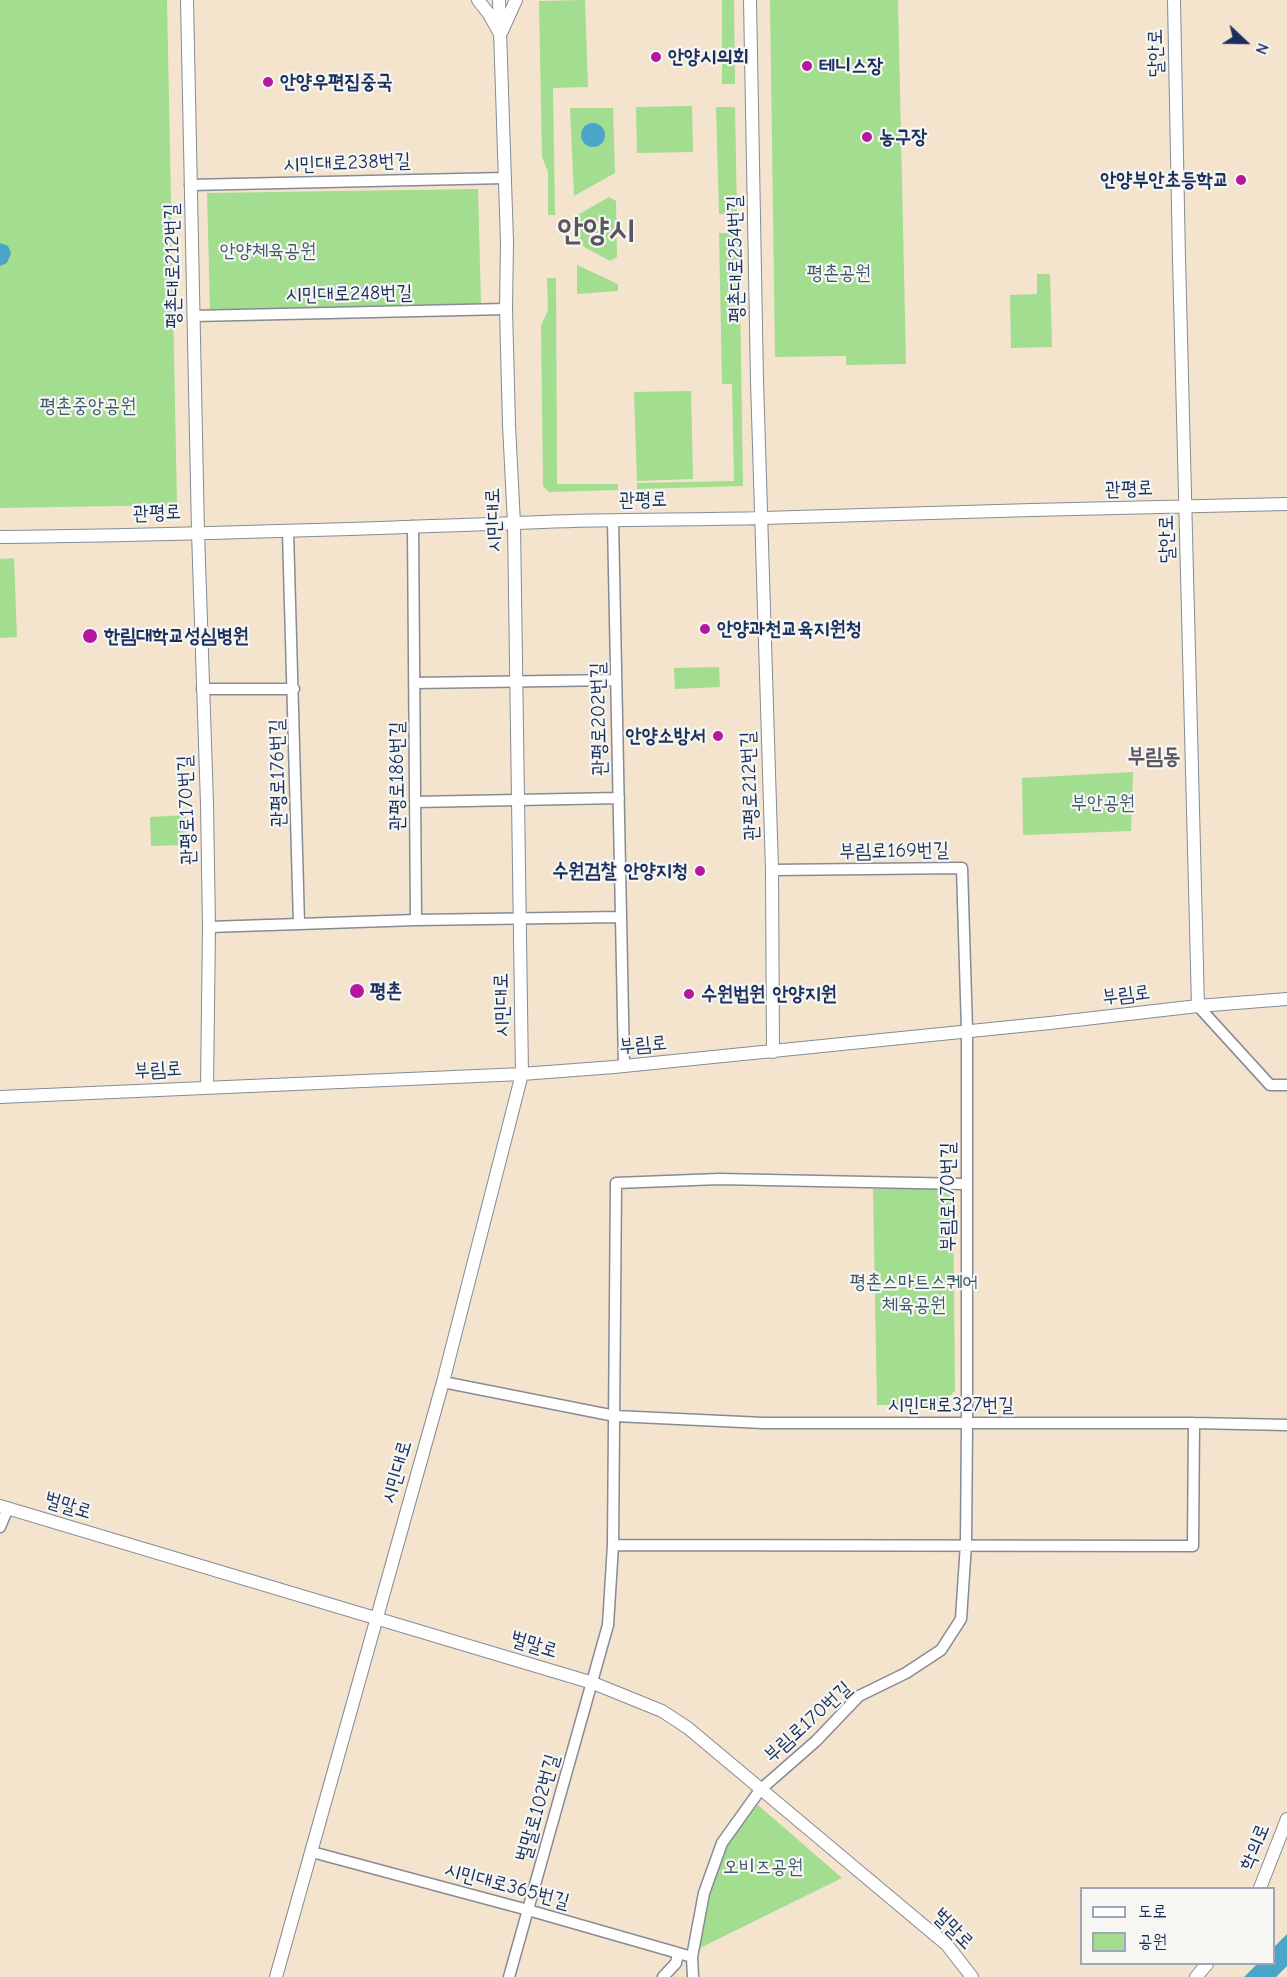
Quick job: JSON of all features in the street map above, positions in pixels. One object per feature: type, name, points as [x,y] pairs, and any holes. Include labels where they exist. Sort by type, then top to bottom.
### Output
[{"type":"street","name":"평촌대로212번길","points":[[187,0],[198,532]]},
{"type":"street","points":[[478,0],[501,35]]},
{"type":"street","name":"시민대로","points":[[276,1977],[443,1382],[522,1074],[514,524],[506,309],[505,178],[499,0]]},
{"type":"street","points":[[501,35],[516,0]]},
{"type":"street","name":"평촌대로254번길","points":[[750,0],[761,518]]},
{"type":"street","name":"달안로","points":[[1174,0],[1198,1006]]},
{"type":"street","name":"시민대로238번길","points":[[190,185],[505,178]]},
{"type":"street","name":"시민대로248번길","points":[[194,316],[506,309]]},
{"type":"street","name":"관평로","points":[[0,537],[288,532],[614,520],[1287,504]]},
{"type":"street","name":"관평로212번길","points":[[761,518],[772,870],[772,1052]]},
{"type":"street","name":"관평로202번길","points":[[614,520],[624,1066]]},
{"type":"street","name":"관평로186번길","points":[[413,526],[416,920]]},
{"type":"street","name":"관평로170번길","points":[[198,532],[209,927],[207,1087]]},
{"type":"street","name":"관평로176번길","points":[[288,532],[299,924]]},
{"type":"street","points":[[414,682],[616,680]]},
{"type":"street","points":[[202,689],[294,689]]},
{"type":"street","points":[[415,802],[619,798]]},
{"type":"street","name":"부림로169번길","points":[[772,870],[962,868],[966,1030]]},
{"type":"street","points":[[209,927],[416,920],[621,917]]},
{"type":"street","name":"부림로","points":[[0,1097],[522,1074],[772,1052],[1198,1006],[1287,999]]},
{"type":"street","points":[[1198,1006],[1270,1085],[1287,1085]]},
{"type":"street","name":"부림로170번길","points":[[693,1977],[692,1957],[704,1893],[722,1843],[760,1790],[816,1741],[859,1696],[906,1672],[941,1650],[961,1619],[966,1544],[966,1030]]},
{"type":"street","points":[[965,1184],[719,1179],[616,1183],[613,1545],[1193,1546],[1194,1423]]},
{"type":"street","name":"시민대로327번길","points":[[443,1382],[615,1416],[763,1423],[1287,1425]]},
{"type":"street","points":[[0,1527],[4,1507]]},
{"type":"street","name":"벌말로","points":[[4,1507],[525,1662],[593,1683],[651,1706],[672,1717],[947,1945],[972,1977]]},
{"type":"street","name":"벌말로102번길","points":[[509,1977],[608,1625],[613,1545]]},
{"type":"street","name":"학의로","points":[[1260,1887],[1287,1819]]},
{"type":"street","name":"시민대로365번길","points":[[312,1852],[692,1957]]},
{"type":"street","points":[[663,1977],[676,1963],[678,1953]]},
{"type":"street","points":[[1196,1977],[1206,1965]]},
{"type":"green space","name":"평촌중앙공원","points":[[0,0],[167,0],[177,505],[0,508]]},
{"type":"green space","points":[[585,0],[588,87],[553,88],[555,215],[548,215],[548,172],[542,157],[539,1]]},
{"type":"green space","points":[[722,0],[734,0],[735,84],[722,84]]},
{"type":"green space","name":"평촌공원","points":[[770,0],[898,0],[906,364],[846,365],[846,356],[775,357]]},
{"type":"green space","points":[[692,106],[693,152],[637,153],[636,107]]},
{"type":"green space","points":[[716,107],[735,107],[737,214],[719,214]]},
{"type":"green space","points":[[570,108],[613,108],[615,173],[574,196]]},
{"type":"green space","name":"안양체육공원","points":[[478,189],[481,305],[210,311],[207,193]]},
{"type":"green space","points":[[609,197],[616,201],[617,257],[610,261],[575,242],[574,217]]},
{"type":"green space","points":[[719,233],[739,233],[743,486],[637,489],[637,483],[734,481],[732,384],[722,384]]},
{"type":"green space","points":[[577,265],[618,284],[618,291],[577,294]]},
{"type":"green space","points":[[1037,274],[1050,274],[1052,347],[1011,348],[1010,295],[1037,294]]},
{"type":"green space","points":[[547,278],[556,278],[557,484],[618,484],[618,490],[549,492],[543,486],[541,326],[548,310]]},
{"type":"green space","points":[[691,391],[693,479],[637,481],[634,392]]},
{"type":"green space","points":[[14,558],[17,637],[0,638],[0,559]]},
{"type":"green space","points":[[719,667],[720,687],[675,689],[674,668]]},
{"type":"green space","name":"부안공원","points":[[1133,772],[1131,831],[1023,835],[1022,778]]},
{"type":"green space","points":[[186,815],[186,845],[151,846],[150,817]]},
{"type":"green space","name":"평촌스마트스퀘어 체육공원","points":[[943,1187],[953,1196],[955,1391],[940,1405],[877,1405],[873,1189]]},
{"type":"green space","name":"오비즈공원","points":[[758,1805],[842,1878],[698,1949],[698,1937],[719,1854],[729,1837]]},
{"type":"water","points":[[593,123],[602,126],[605,135],[602,144],[593,147],[584,144],[581,135],[584,126]]},
{"type":"water","points":[[0,243],[8,246],[11,253],[7,263],[0,266]]},
{"type":"water","points":[[1287,1934],[1287,1966],[1276,1977],[1244,1977],[1256,1965],[1275,1965],[1275,1946]]},
{"type":"place","name":"안양시의회","points":[[656,57]]},
{"type":"place","name":"테니스장","points":[[807,66]]},
{"type":"place","name":"안양우편집중국","points":[[268,82]]},
{"type":"place","name":"농구장","points":[[867,137]]},
{"type":"place","name":"안양부안초등학교","points":[[1241,180]]},
{"type":"place","name":"안양과천교육지원청","points":[[705,629]]},
{"type":"place","name":"한림대학교성심병원","points":[[90,636]]},
{"type":"place","name":"안양소방서","points":[[718,736]]},
{"type":"place","name":"수원검찰 안양지청","points":[[700,871]]},
{"type":"place","name":"평촌","points":[[357,991]]},
{"type":"place","name":"수원법원 안양지원","points":[[689,994]]},
{"type":"district","name":"안양시","points":[[596,231]]},
{"type":"district","name":"부림동","points":[[1154,757]]}]
